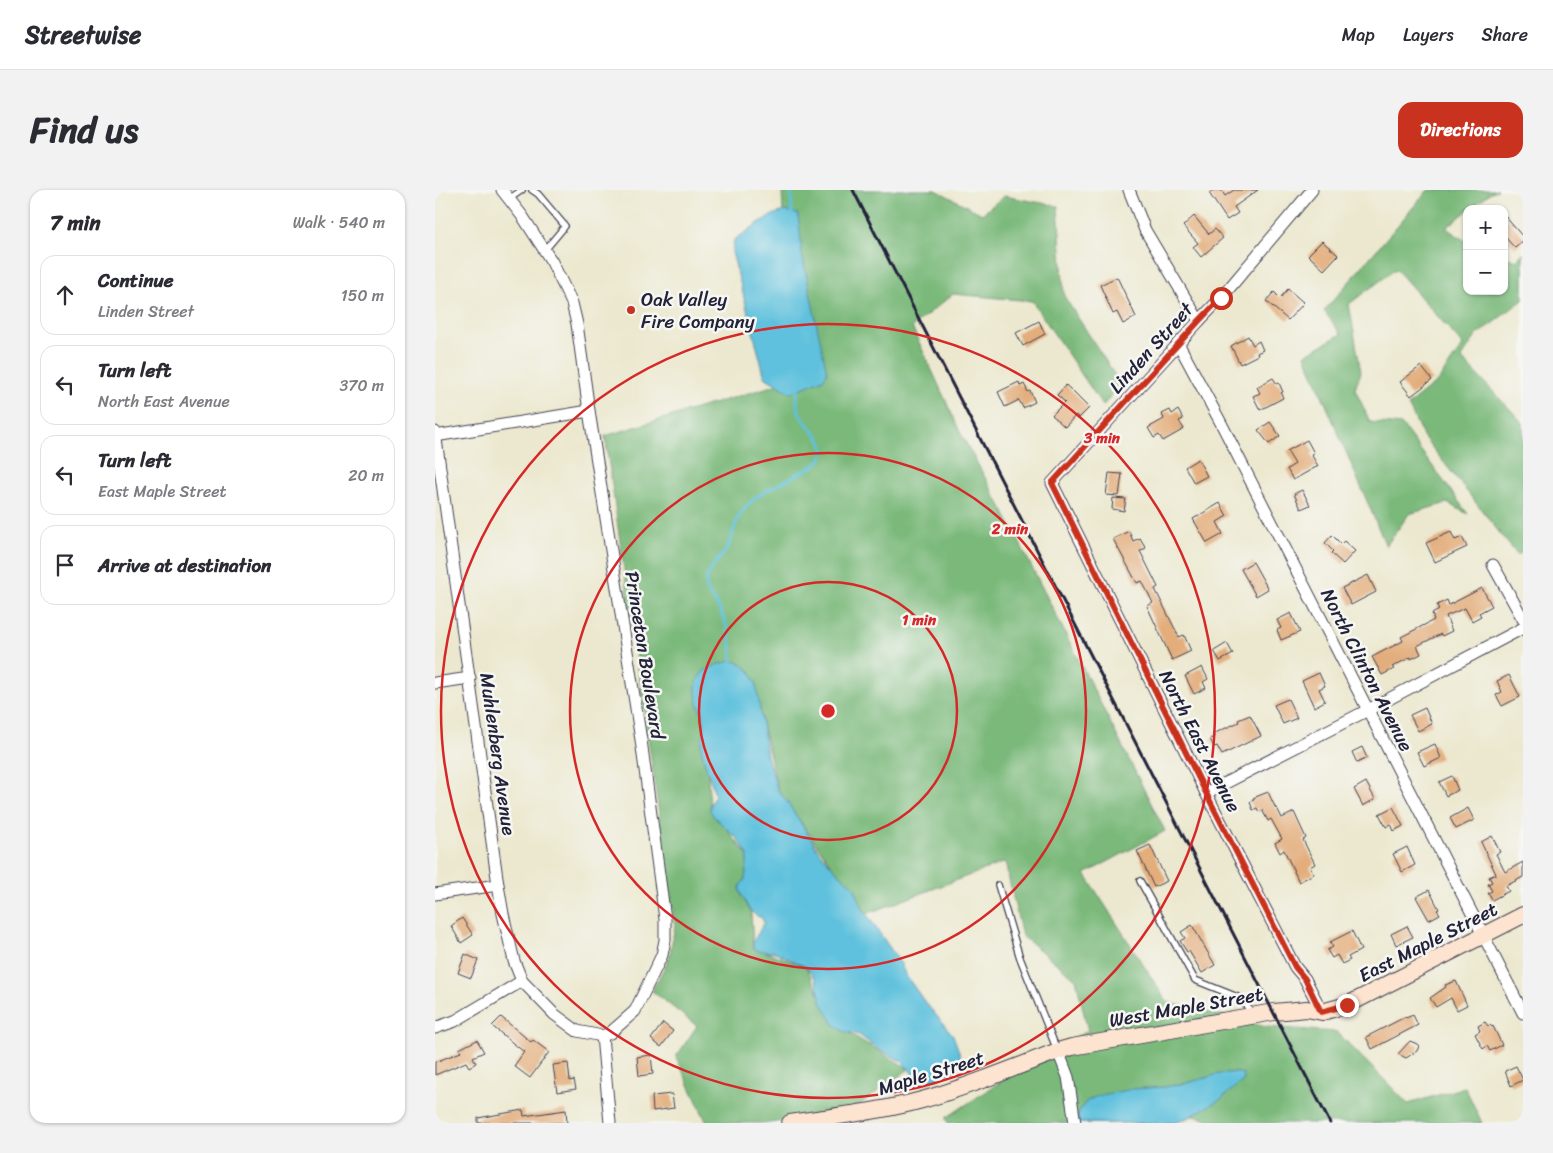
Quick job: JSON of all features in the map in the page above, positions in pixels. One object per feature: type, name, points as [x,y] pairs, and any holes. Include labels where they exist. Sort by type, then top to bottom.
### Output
[{"type":"street","points":[[1129,190],[1145,230],[1199,321]]},
{"type":"street","name":"Linden Street","points":[[1052,483],[1221,298],[1312,190]]},
{"type":"street","name":"Princeton Boulevard","points":[[506,194],[523,217],[564,284],[572,303],[577,324],[641,740],[665,926],[662,955],[635,1012],[610,1033],[602,1036]]},
{"type":"street","name":"North Clinton Avenue","points":[[1178,343],[1221,423],[1523,1013]]},
{"type":"street","points":[[435,435],[589,411]]},
{"type":"street","name":"Muhlenberg Avenue","points":[[435,435],[498,885],[514,961],[522,981],[554,1014],[577,1030],[602,1036]]},
{"type":"street","name":"North East Avenue","points":[[1052,483],[1206,793],[1295,967],[1305,979],[1321,1012]]},
{"type":"street","points":[[1493,565],[1523,619]]},
{"type":"street","points":[[1206,793],[1523,628]]},
{"type":"street","points":[[435,684],[470,678]]},
{"type":"street","points":[[435,894],[498,885]]},
{"type":"street","name":"East Maple Street","points":[[1321,1012],[1347,1005],[1523,915]]},
{"type":"street","points":[[435,1028],[455,1022],[522,981]]},
{"type":"street","name":"West Maple Street","points":[[1058,1051],[1255,1016],[1307,1009],[1321,1012]]},
{"type":"street","points":[[602,1036],[610,1123]]},
{"type":"street","points":[[1058,1051],[1068,1077],[1075,1123]]},
{"type":"street","name":"Maple Street","points":[[790,1123],[829,1120],[921,1100],[1058,1051]]},
{"type":"lane","points":[[506,194],[522,190]]},
{"type":"lane","points":[[532,190],[538,194],[565,226],[544,251]]},
{"type":"lane","points":[[1140,880],[1195,980],[1240,998],[1255,1016]]},
{"type":"lane","points":[[998,885],[1020,958],[1058,1051]]},
{"type":"green space","points":[[782,190],[936,190],[982,214],[1004,196],[1058,206],[1064,296],[1120,383],[1103,406],[1032,301],[953,294],[912,327],[961,434],[1004,512],[1165,831],[1085,874],[1167,1002],[1266,1027],[1337,1032],[1408,1104],[1465,1087],[1482,1123],[1228,1123],[1192,1116],[1175,1123],[948,1123],[946,1118],[1048,1050],[1088,1031],[1076,979],[1022,936],[1005,862],[866,914],[778,790],[750,672],[701,674],[710,808],[748,856],[753,947],[806,967],[834,1024],[909,1069],[852,1110],[770,1123],[707,1123],[676,1057],[697,1026],[652,991],[669,959],[675,926],[605,436],[789,381]]},
{"type":"green space","points":[[1428,190],[1498,190],[1491,192],[1475,205],[1463,205],[1463,214],[1446,228],[1463,239],[1463,295],[1508,295],[1508,258],[1516,261],[1523,253],[1523,300],[1477,335],[1461,358],[1523,423],[1523,551],[1518,556],[1423,436],[1408,405],[1438,381],[1463,345],[1396,269],[1349,304],[1361,372],[1355,389],[1370,422],[1402,425],[1468,514],[1447,503],[1409,514],[1386,546],[1305,355],[1341,334],[1324,311]]},
{"type":"water","points":[[786,211],[798,214],[801,249],[827,373],[823,379],[791,393],[766,378],[764,374],[732,252],[734,240],[767,218]]},
{"type":"water","points":[[733,661],[740,663],[750,671],[756,683],[767,756],[778,790],[820,853],[854,887],[863,909],[901,964],[905,974],[924,1001],[953,1035],[961,1057],[957,1070],[921,1085],[901,1061],[878,1049],[859,1035],[843,1031],[834,1024],[822,1004],[815,978],[806,967],[775,952],[759,951],[753,948],[753,942],[764,923],[762,918],[755,915],[749,909],[740,892],[740,886],[745,879],[748,855],[737,838],[710,811],[710,805],[715,795],[702,753],[704,721],[696,690],[697,682],[704,671]]},
{"type":"water","points":[[1235,1072],[1243,1074],[1244,1080],[1221,1099],[1176,1123],[1078,1123],[1078,1114],[1082,1107],[1087,1101],[1097,1096],[1132,1089],[1187,1083],[1219,1074]]},
{"type":"building","points":[[1214,190],[1221,190],[1225,196],[1234,190],[1258,190],[1234,207],[1238,213],[1227,220],[1209,193]]},
{"type":"building","points":[[1194,216],[1209,234],[1215,229],[1223,238],[1201,257],[1193,247],[1198,243],[1183,226]]},
{"type":"building","points":[[1508,220],[1523,237],[1523,241],[1515,248],[1508,240]]},
{"type":"building","points":[[1322,241],[1338,255],[1324,270],[1308,255]]},
{"type":"building","points":[[1117,277],[1136,317],[1123,324],[1117,312],[1113,314],[1100,285]]},
{"type":"building","points":[[1288,289],[1304,303],[1288,320],[1266,301],[1274,292],[1280,298]]},
{"type":"building","points":[[1039,321],[1045,334],[1023,346],[1016,333]]},
{"type":"building","points":[[1248,336],[1253,345],[1259,341],[1263,350],[1257,353],[1258,355],[1240,364],[1231,346]]},
{"type":"building","points":[[1421,366],[1432,380],[1411,396],[1400,382]]},
{"type":"building","points":[[1273,378],[1277,384],[1279,383],[1283,392],[1281,393],[1283,398],[1260,410],[1253,396],[1260,393],[1257,387]]},
{"type":"building","points":[[1019,382],[1020,386],[1024,384],[1028,392],[1030,391],[1035,402],[1023,408],[1019,400],[1005,407],[998,392]]},
{"type":"building","points":[[1066,385],[1089,408],[1079,418],[1076,415],[1065,427],[1052,415],[1065,402],[1057,395]]},
{"type":"building","points":[[1170,410],[1172,414],[1178,410],[1183,419],[1179,421],[1184,429],[1163,441],[1159,435],[1154,438],[1148,428],[1164,419],[1162,414]]},
{"type":"building","points":[[1270,422],[1280,436],[1269,444],[1258,430]]},
{"type":"building","points":[[1307,440],[1314,453],[1311,454],[1318,466],[1293,480],[1287,469],[1295,464],[1287,451]]},
{"type":"building","points":[[1198,459],[1207,476],[1194,483],[1185,467]]},
{"type":"building","points":[[1109,473],[1122,474],[1119,496],[1106,495]]},
{"type":"building","points":[[1302,490],[1310,505],[1301,509],[1294,494]]},
{"type":"building","points":[[1113,498],[1126,499],[1124,511],[1112,509]]},
{"type":"building","points":[[1220,503],[1227,516],[1217,522],[1223,534],[1207,543],[1193,519]]},
{"type":"building","points":[[1129,531],[1133,541],[1140,538],[1146,548],[1140,551],[1158,587],[1155,589],[1179,637],[1184,635],[1191,651],[1172,660],[1147,606],[1153,603],[1142,581],[1137,583],[1113,539]]},
{"type":"building","points":[[1451,532],[1455,540],[1462,537],[1467,547],[1435,562],[1426,543]]},
{"type":"building","points":[[1332,535],[1341,544],[1344,541],[1355,551],[1343,564],[1331,553],[1333,551],[1325,543]]},
{"type":"building","points":[[1253,562],[1268,589],[1256,596],[1241,569]]},
{"type":"building","points":[[1368,575],[1376,592],[1351,605],[1342,588]]},
{"type":"building","points":[[1482,588],[1492,606],[1479,613],[1481,616],[1472,621],[1465,608],[1446,616],[1452,631],[1442,636],[1441,634],[1417,646],[1421,654],[1392,667],[1394,669],[1382,675],[1372,657],[1403,641],[1401,637],[1434,620],[1432,614],[1439,610],[1437,605],[1447,600],[1449,605]]},
{"type":"building","points":[[1291,613],[1300,632],[1281,640],[1277,630],[1281,628],[1277,620]]},
{"type":"building","points":[[1227,643],[1233,654],[1220,661],[1214,651]]},
{"type":"building","points":[[1202,667],[1208,679],[1203,682],[1206,688],[1194,694],[1185,676]]},
{"type":"building","points":[[1319,673],[1325,686],[1319,689],[1325,701],[1314,707],[1302,681]]},
{"type":"building","points":[[1509,675],[1520,697],[1502,706],[1496,695],[1502,692],[1497,681]]},
{"type":"building","points":[[1288,699],[1297,718],[1283,724],[1274,705]]},
{"type":"building","points":[[1425,708],[1432,724],[1418,731],[1410,715]]},
{"type":"building","points":[[1250,715],[1261,736],[1222,755],[1217,746],[1214,747],[1210,739],[1214,737],[1213,734]]},
{"type":"building","points":[[1435,744],[1441,758],[1424,766],[1417,752]]},
{"type":"building","points":[[1362,747],[1367,758],[1357,763],[1352,752]]},
{"type":"building","points":[[1452,776],[1458,790],[1446,796],[1439,782]]},
{"type":"building","points":[[1366,782],[1375,799],[1363,806],[1354,789]]},
{"type":"building","points":[[1268,792],[1282,818],[1294,812],[1306,838],[1303,840],[1315,864],[1310,867],[1314,874],[1299,882],[1284,850],[1280,853],[1275,843],[1282,839],[1271,819],[1268,821],[1262,810],[1259,812],[1257,808],[1253,810],[1250,802],[1254,800],[1253,798]]},
{"type":"building","points":[[1393,807],[1403,826],[1394,831],[1391,824],[1386,827],[1379,814]]},
{"type":"building","points":[[1468,808],[1474,820],[1456,829],[1450,818]]},
{"type":"building","points":[[1492,836],[1500,852],[1496,854],[1505,872],[1523,862],[1523,877],[1506,886],[1509,891],[1492,900],[1488,893],[1492,891],[1488,884],[1492,882],[1489,877],[1496,874],[1481,842]]},
{"type":"building","points":[[1150,845],[1167,881],[1154,887],[1137,851]]},
{"type":"building","points":[[1407,847],[1415,865],[1402,872],[1393,854]]},
{"type":"building","points":[[1429,890],[1440,914],[1429,920],[1416,897]]},
{"type":"building","points":[[462,918],[473,935],[461,943],[451,926]]},
{"type":"building","points":[[1192,925],[1215,965],[1202,973],[1189,951],[1187,952],[1180,941],[1185,938],[1181,932]]},
{"type":"building","points":[[1407,926],[1413,937],[1396,945],[1391,934]]},
{"type":"building","points":[[1352,931],[1361,950],[1348,957],[1350,960],[1342,964],[1337,955],[1332,958],[1327,950],[1333,947],[1330,942]]},
{"type":"building","points":[[465,954],[478,960],[471,978],[458,973]]},
{"type":"building","points":[[1456,981],[1467,1005],[1457,1010],[1451,998],[1436,1007],[1430,998],[1446,987],[1445,985]]},
{"type":"building","points":[[1413,1015],[1418,1025],[1372,1049],[1366,1037],[1405,1017]]},
{"type":"building","points":[[501,1017],[531,1042],[533,1040],[549,1052],[530,1078],[514,1066],[524,1052],[492,1026]]},
{"type":"building","points":[[1485,1022],[1488,1026],[1493,1026],[1502,1045],[1490,1051],[1487,1046],[1483,1049],[1475,1034],[1480,1031],[1478,1026]]},
{"type":"building","points":[[663,1023],[673,1031],[661,1047],[651,1039]]},
{"type":"building","points":[[477,1040],[484,1052],[473,1057],[476,1063],[469,1067],[466,1062],[435,1075],[435,1062],[461,1052],[459,1049]]},
{"type":"building","points":[[1410,1041],[1419,1046],[1417,1051],[1406,1058],[1398,1054]]},
{"type":"building","points":[[651,1055],[653,1074],[639,1076],[637,1057]]},
{"type":"building","points":[[568,1063],[570,1081],[574,1080],[576,1089],[557,1092],[553,1065]]},
{"type":"building","points":[[1516,1066],[1523,1080],[1511,1086],[1505,1071]]},
{"type":"building","points":[[672,1094],[674,1108],[653,1111],[652,1096]]},
{"type":"building","points":[[523,1110],[524,1116],[566,1110],[567,1123],[478,1123],[478,1118]]},
{"type":"waterway","points":[[791,190],[792,216]]},
{"type":"waterway","points":[[732,663],[727,626],[708,591],[706,586],[707,576],[728,546],[738,518],[747,505],[765,492],[812,467],[820,459],[823,445],[799,412],[797,403],[798,388]]},
{"type":"railway","points":[[853,190],[1330,1123]]},
{"type":"place","name":"Oak Valley Fire Company","points":[[631,310]]},
{"type":"route","points":[[1221,298],[1052,483],[1295,967],[1305,979],[1321,1012],[1347,1005]]}]
